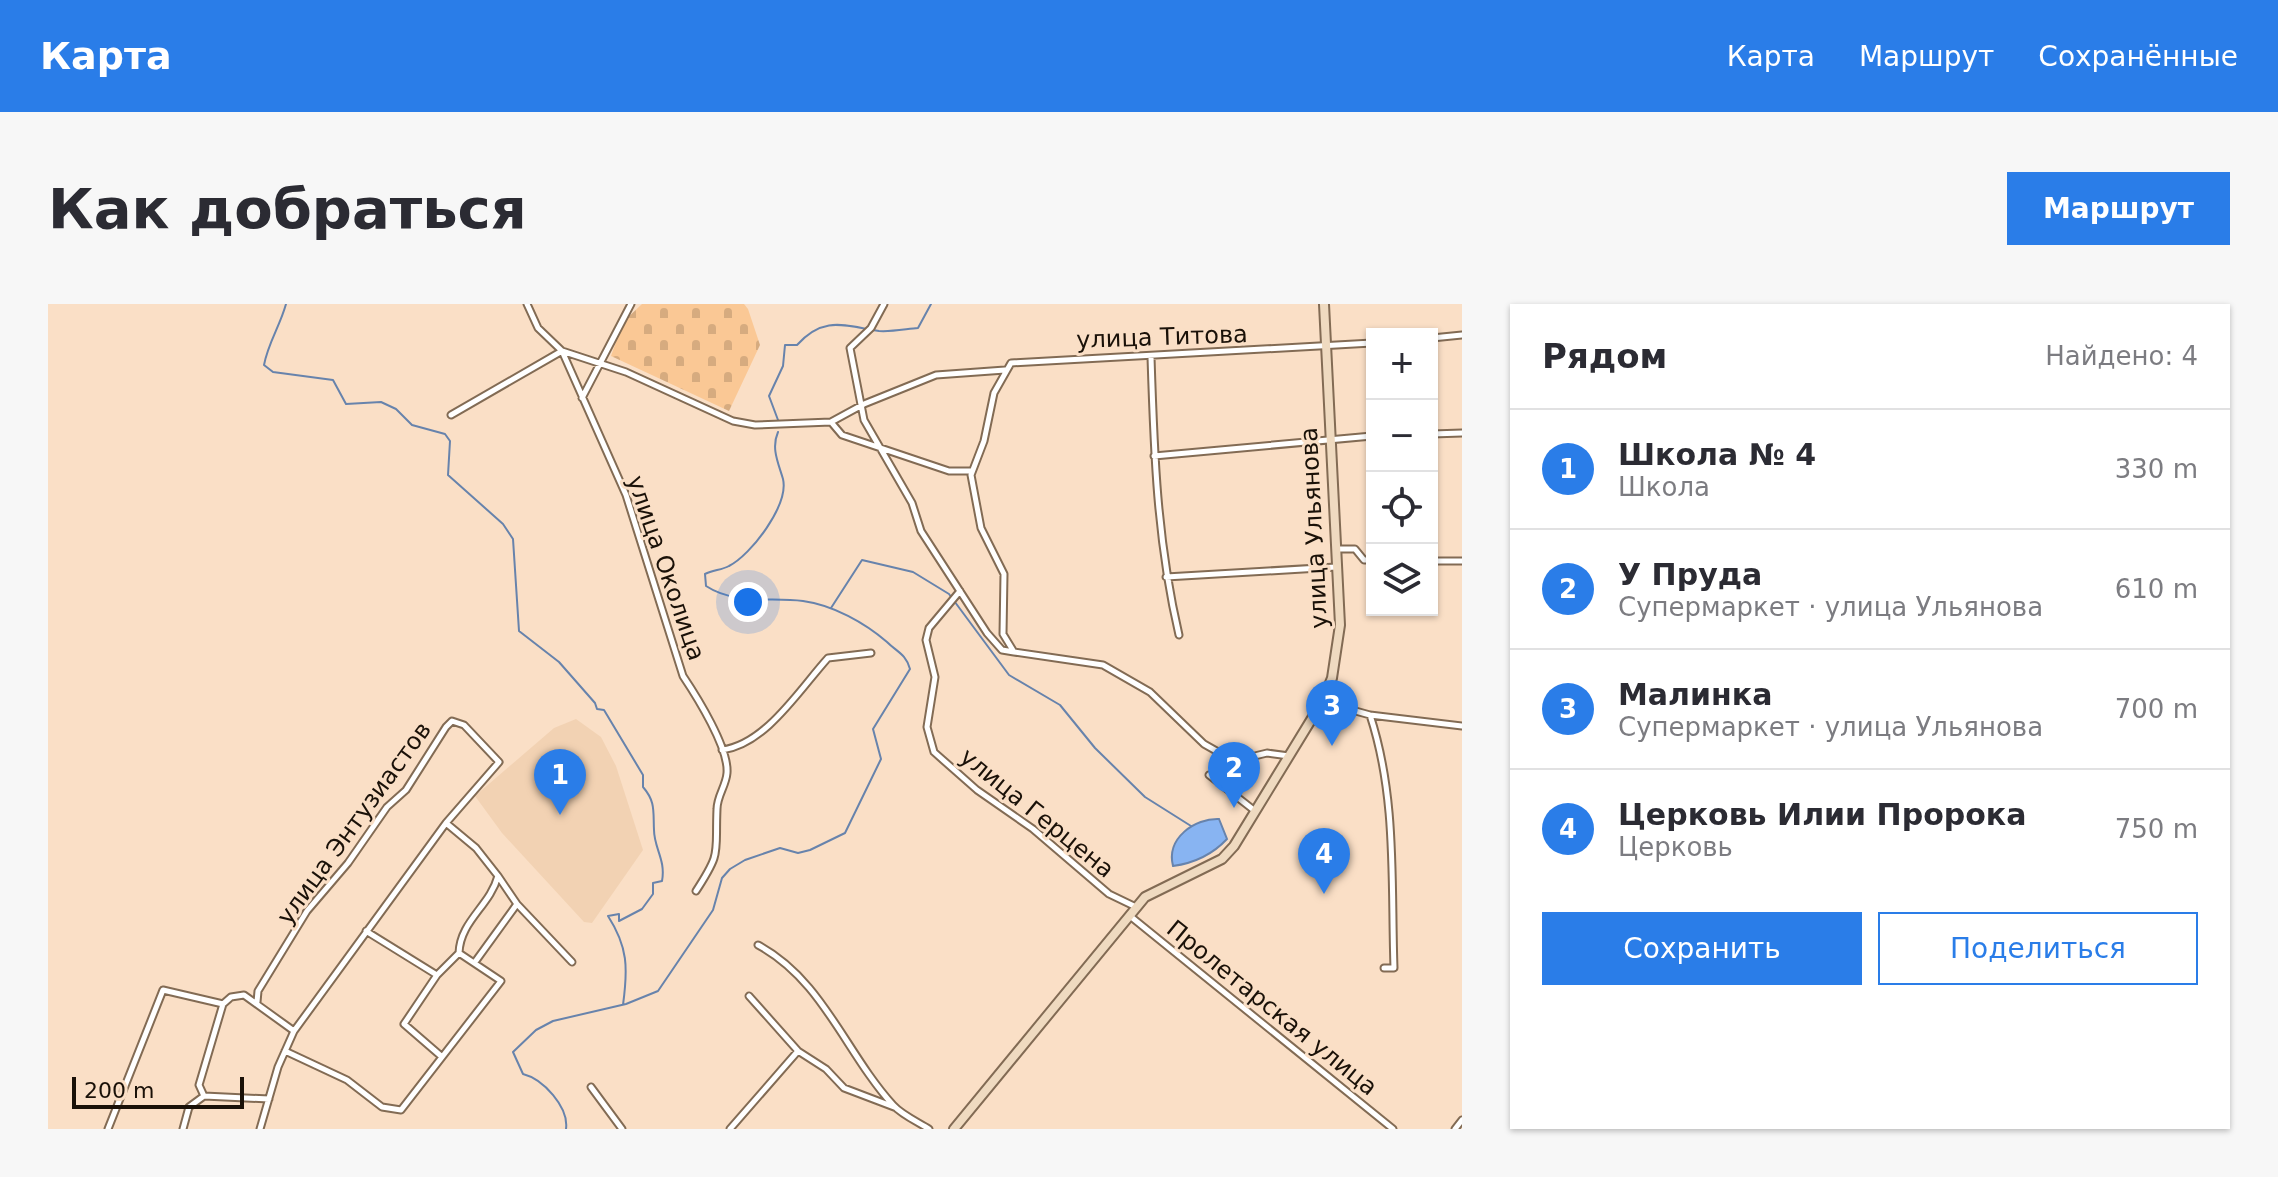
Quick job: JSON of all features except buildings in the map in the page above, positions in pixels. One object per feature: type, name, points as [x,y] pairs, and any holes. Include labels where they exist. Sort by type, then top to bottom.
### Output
[{"type":"main road","name":"улица Ульянова","points":[[954,1129],[1136,907],[1156,888],[1222,859],[1256,812],[1322,702],[1340,644],[1324,304]]},
{"type":"street","points":[[527,304],[538,328],[562,351],[626,372],[733,421],[755,425],[831,422],[842,435],[949,471],[972,471]]},
{"type":"street","points":[[581,399],[631,304]]},
{"type":"street","points":[[884,304],[871,328],[850,348],[864,404],[864,420],[912,503],[921,531],[987,633],[1002,650],[1103,665],[1150,692],[1204,744],[1234,761],[1267,753],[1289,756]]},
{"type":"street","points":[[1438,337],[1462,335]]},
{"type":"street","name":"улица Титова","points":[[831,422],[864,404],[936,375],[1005,370],[1011,363],[1038,359],[1151,357],[1366,344]]},
{"type":"street","points":[[451,415],[562,351]]},
{"type":"street","name":"улица Околица","points":[[562,351],[626,495],[683,676],[700,701],[722,750],[727,775],[718,797],[717,859],[696,891]]},
{"type":"street","points":[[1151,357],[1154,456],[1166,577],[1179,635]]},
{"type":"street","points":[[1005,370],[994,393],[984,441],[972,471],[981,528],[1004,574],[1003,634],[1014,652]]},
{"type":"street","points":[[1438,434],[1462,433]]},
{"type":"street","points":[[1154,456],[1329,437],[1366,436]]},
{"type":"street","points":[[1336,549],[1355,549],[1366,560]]},
{"type":"street","points":[[1438,561],[1462,561]]},
{"type":"street","points":[[1166,577],[1337,567]]},
{"type":"street","name":"улица Герцена","points":[[960,591],[929,628],[926,640],[935,677],[927,727],[934,752],[977,790],[1033,829],[1109,894],[1136,907]]},
{"type":"street","points":[[722,750],[739,748],[765,728],[828,658],[871,653]]},
{"type":"street","points":[[1322,702],[1370,715],[1462,726]]},
{"type":"street","points":[[1370,715],[1387,788],[1394,864],[1394,968],[1384,968]]},
{"type":"street","name":"улица Энтузиастов","points":[[257,1002],[258,991],[307,911],[348,863],[387,807],[406,790],[452,721],[464,725],[499,762],[446,823]]},
{"type":"street","points":[[1209,775],[1256,812]]},
{"type":"street","points":[[260,1129],[294,1031],[446,823],[476,848],[517,904],[572,962]]},
{"type":"street","points":[[441,1056],[404,1024],[437,975],[459,953],[467,925],[494,891],[498,876]]},
{"type":"street","points":[[475,962],[517,904]]},
{"type":"street","name":"Пролетарская улица","points":[[1129,915],[1393,1129]]},
{"type":"street","points":[[366,930],[437,975]]},
{"type":"street","points":[[758,945],[783,958],[826,1006],[895,1107]]},
{"type":"street","points":[[285,1051],[347,1080],[382,1107],[401,1110],[501,981],[459,953]]},
{"type":"street","points":[[108,1129],[163,990],[223,1004]]},
{"type":"street","points":[[204,1096],[199,1085],[223,1004],[238,994],[257,1002],[294,1031]]},
{"type":"street","points":[[749,996],[798,1051],[826,1069],[844,1088],[895,1107],[929,1129]]},
{"type":"street","points":[[730,1129],[798,1051]]},
{"type":"street","points":[[591,1087],[622,1129]]},
{"type":"street","points":[[183,1129],[189,1107],[204,1096],[269,1099]]},
{"type":"street","points":[[1455,1129],[1462,1120]]},
{"type":"shaded area","points":[[576,719],[601,737],[616,766],[643,850],[592,923],[584,922],[502,833],[475,796],[554,728]]},
{"type":"green space","points":[[642,304],[744,304],[760,345],[729,411],[611,356],[623,322]]},
{"type":"water","points":[[1219,819],[1227,839],[1203,857],[1173,866],[1174,847],[1184,832],[1201,822]]},
{"type":"waterway","points":[[286,304],[264,365],[273,372],[333,380],[346,404],[381,402],[396,409],[412,425],[445,434],[450,441],[448,475],[503,524],[513,539],[519,631],[559,662],[597,709],[604,710],[643,775],[643,787],[653,807],[663,874],[662,881],[653,883],[653,894],[642,909],[619,921],[619,914],[608,916],[625,958],[623,1005]]},
{"type":"waterway","points":[[778,420],[769,396],[783,366],[785,345],[797,345],[816,329],[826,326],[845,325],[884,331],[918,328],[931,304]]},
{"type":"waterway","points":[[566,1129],[559,1103],[539,1082],[523,1074],[513,1052],[536,1030],[553,1021],[626,1004],[658,991],[713,910],[722,878],[730,869],[745,860],[780,848],[798,853],[810,850],[845,833],[881,759],[873,729],[910,669],[904,657],[878,635],[837,611],[803,601],[729,596],[706,586],[705,574],[738,560],[774,515],[783,490],[775,449],[778,432]]},
{"type":"waterway","points":[[831,608],[862,560],[913,572],[949,594],[1009,675],[1060,705],[1095,748],[1145,797],[1191,826]]},
{"type":"place","name":"Малинка","points":[[1332,746]]},
{"type":"place","name":"У Пруда","points":[[1234,808]]},
{"type":"place","name":"Школа № 4","points":[[560,815]]},
{"type":"place","name":"Церковь Илии Пророка","points":[[1324,894]]}]
